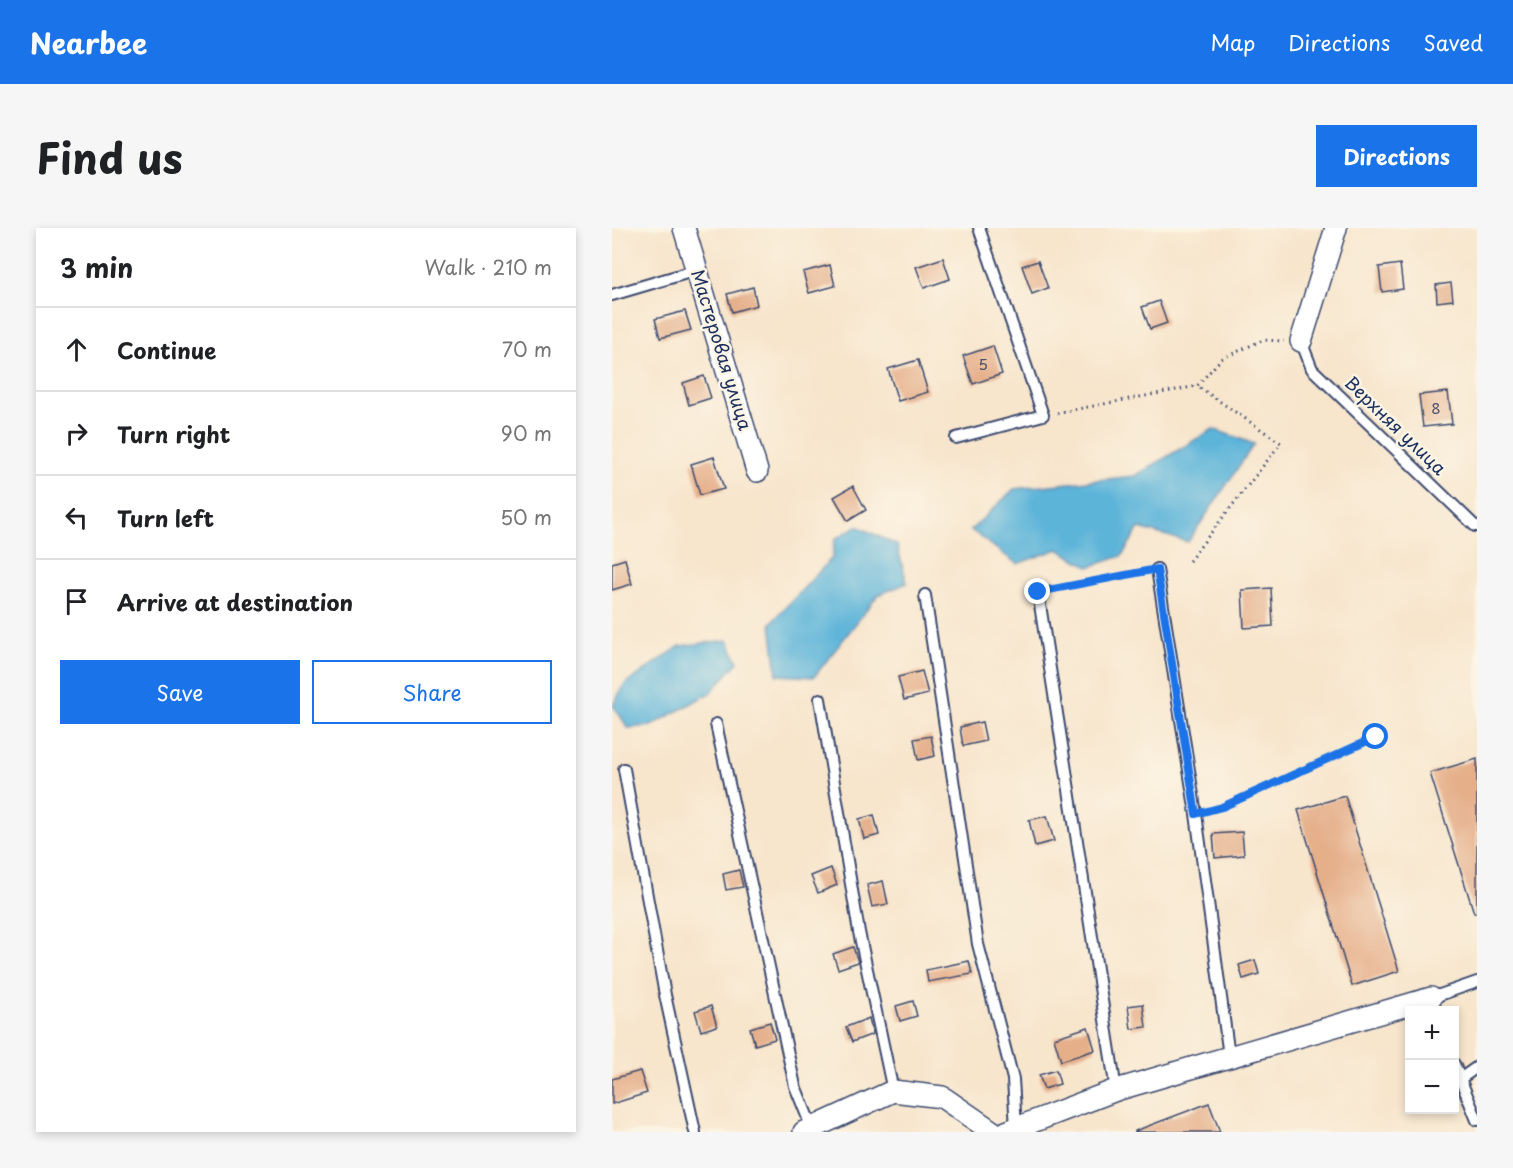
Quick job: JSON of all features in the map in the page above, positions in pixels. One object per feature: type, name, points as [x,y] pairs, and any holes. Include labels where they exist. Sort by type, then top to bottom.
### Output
[{"type":"street","name":"Мастеровая улица","points":[[684,228],[757,471]]},
{"type":"street","points":[[1301,341],[1336,228]]},
{"type":"street","points":[[1011,1130],[1116,1090],[1229,1056],[1433,1004]]},
{"type":"street","points":[[808,1130],[893,1091],[942,1097],[993,1132]]},
{"type":"lane","points":[[956,438],[1043,416],[979,228]]},
{"type":"lane","points":[[612,296],[697,270]]},
{"type":"lane","name":"Верхняя улица","points":[[1301,341],[1312,369],[1477,526]]},
{"type":"lane","points":[[1157,569],[1196,814],[1229,1056]]},
{"type":"lane","points":[[1038,592],[1116,1090]]},
{"type":"lane","points":[[925,595],[978,945],[1013,1079],[1011,1130]]},
{"type":"lane","points":[[820,699],[859,932],[893,1091]]},
{"type":"lane","points":[[716,724],[795,1086],[808,1130]]},
{"type":"lane","points":[[624,769],[665,995],[695,1132]]},
{"type":"lane","points":[[1433,1004],[1477,982]]},
{"type":"lane","points":[[1460,1079],[1477,1067]]},
{"type":"lane","points":[[1459,1076],[1477,1120]]},
{"type":"path","points":[[1043,416],[1197,386],[1221,359],[1263,340],[1301,341]]},
{"type":"path","points":[[1189,561],[1281,443],[1197,386]]},
{"type":"path","points":[[1038,592],[1157,569]]},
{"type":"path","points":[[1196,814],[1222,807],[1362,745],[1376,737],[1379,729]]},
{"type":"water","points":[[1213,429],[1254,444],[1188,542],[1139,528],[1122,556],[1089,567],[1058,549],[1017,564],[971,530],[1014,489],[1135,476]]},
{"type":"water","points":[[857,526],[897,545],[907,583],[878,595],[814,677],[777,675],[771,623],[832,558],[835,539]]},
{"type":"water","points":[[728,640],[738,662],[710,693],[651,726],[628,728],[613,705],[624,685],[680,646]]},
{"type":"building","points":[[943,258],[950,279],[924,288],[916,267]]},
{"type":"building","points":[[1038,261],[1048,288],[1032,294],[1022,266]]},
{"type":"building","points":[[1400,264],[1403,289],[1382,292],[1379,267]]},
{"type":"building","points":[[830,265],[835,286],[809,293],[803,272]]},
{"type":"building","points":[[1451,283],[1453,300],[1437,302],[1436,285]]},
{"type":"building","points":[[753,287],[757,305],[732,312],[727,294]]},
{"type":"building","points":[[1159,301],[1167,323],[1150,329],[1142,307]]},
{"type":"building","points":[[685,311],[691,330],[660,338],[655,319]]},
{"type":"building","points":[[993,346],[1002,374],[973,384],[963,356]]},
{"type":"building","points":[[918,360],[928,392],[898,401],[888,369]]},
{"type":"building","points":[[704,376],[711,398],[689,405],[683,383]]},
{"type":"building","points":[[1448,392],[1452,424],[1423,427],[1419,395]]},
{"type":"building","points":[[714,457],[724,489],[700,495],[691,464]]},
{"type":"building","points":[[853,486],[866,510],[848,521],[834,497]]},
{"type":"building","points":[[625,559],[632,584],[612,590],[612,563]]},
{"type":"building","points":[[1271,588],[1273,626],[1244,628],[1242,590]]},
{"type":"building","points":[[922,671],[928,694],[904,700],[898,677]]},
{"type":"building","points":[[982,722],[986,741],[963,746],[960,727]]},
{"type":"building","points":[[931,736],[935,756],[918,760],[914,739]]},
{"type":"building","points":[[1477,759],[1477,913],[1474,913],[1430,773]]},
{"type":"building","points":[[1345,796],[1399,971],[1352,986],[1298,810]]},
{"type":"building","points":[[874,815],[879,835],[864,839],[859,819]]},
{"type":"building","points":[[1047,816],[1054,841],[1035,846],[1029,820]]},
{"type":"building","points":[[1242,832],[1244,855],[1215,858],[1213,834]]},
{"type":"building","points":[[831,868],[837,885],[818,893],[811,876]]},
{"type":"building","points":[[739,870],[743,887],[726,890],[723,874]]},
{"type":"building","points":[[883,881],[888,904],[872,907],[867,885]]},
{"type":"building","points":[[853,947],[858,962],[838,969],[833,954]]},
{"type":"building","points":[[1255,960],[1259,974],[1243,979],[1239,965]]},
{"type":"building","points":[[969,961],[972,974],[928,982],[926,970]]},
{"type":"building","points":[[913,1001],[917,1016],[900,1021],[896,1006]]},
{"type":"building","points":[[1143,1004],[1146,1027],[1131,1029],[1128,1006]]},
{"type":"building","points":[[711,1006],[717,1026],[701,1031],[695,1011]]},
{"type":"building","points":[[869,1018],[873,1034],[852,1042],[846,1027]]},
{"type":"building","points":[[770,1022],[775,1039],[755,1045],[750,1028]]},
{"type":"building","points":[[1088,1027],[1095,1050],[1061,1061],[1054,1038]]},
{"type":"building","points":[[1056,1070],[1060,1084],[1044,1089],[1039,1075]]},
{"type":"building","points":[[640,1071],[647,1093],[612,1104],[612,1079]]},
{"type":"building","points":[[1209,1103],[1220,1132],[1135,1132],[1135,1131]]},
{"type":"route","points":[[1038,592],[1157,569],[1196,814],[1222,807],[1376,737]]}]
